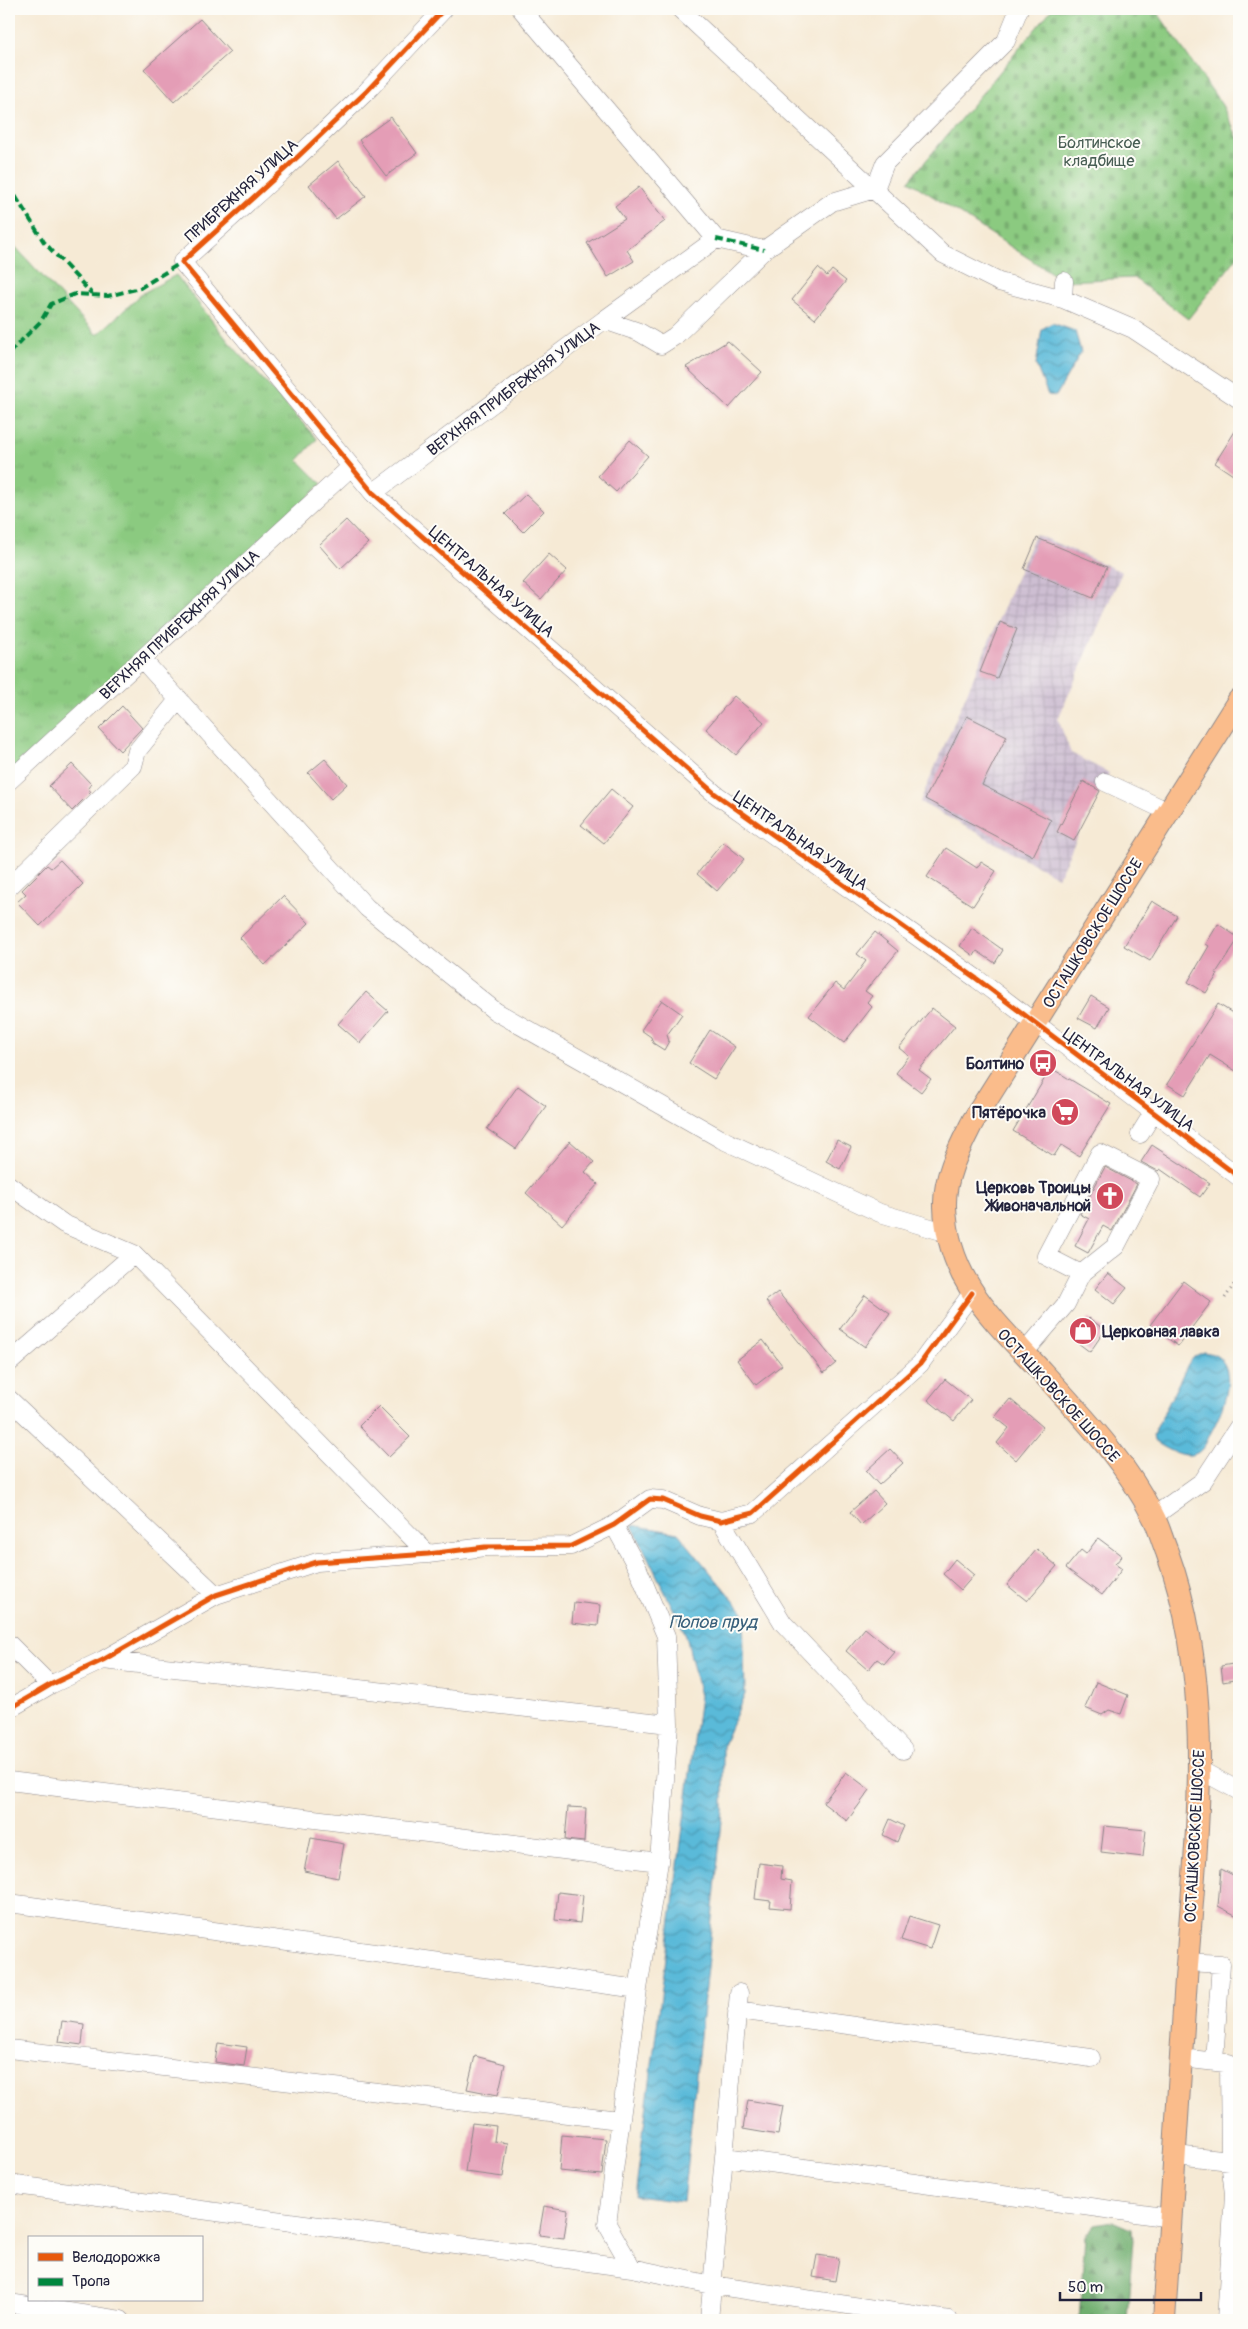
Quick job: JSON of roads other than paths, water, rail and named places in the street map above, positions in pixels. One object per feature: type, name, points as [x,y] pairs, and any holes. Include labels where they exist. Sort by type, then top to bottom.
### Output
[{"type":"main road","name":"ОСТАШКОВСКОЕ ШОССЕ","points":[[1164,2320],[1200,1770],[1195,1668],[1179,1586],[1154,1516],[1123,1467],[1086,1421],[997,1326],[972,1293],[957,1264],[948,1233],[945,1204],[949,1177],[957,1153],[973,1121],[1239,700]]},
{"type":"street","name":"ПРИБРЕЖНЯЯ УЛИЦА","points":[[373,493],[350,468],[182,262],[353,104],[444,9]]},
{"type":"street","points":[[521,9],[716,239],[764,250]]},
{"type":"street","points":[[680,9],[943,254],[999,282],[1063,299],[1133,329],[1239,398]]},
{"type":"street","points":[[875,189],[885,163],[1006,41],[1019,9]]},
{"type":"street","name":"ВЕРХНЯЯ ПРИБРЕЖНЯЯ УЛИЦА","points":[[373,493],[604,320],[639,332],[661,345],[675,336],[764,250],[832,202],[875,189]]},
{"type":"street","points":[[604,320],[716,239]]},
{"type":"street","points":[[1063,299],[1064,281]]},
{"type":"street","name":"ВЕРХНЯЯ ПРИБРЕЖНЯЯ УЛИЦА","points":[[9,781],[350,468]]},
{"type":"street","name":"ЦЕНТРАЛЬНАЯ УЛИЦА","points":[[373,493],[714,794],[977,979],[1034,1024],[1239,1177]]},
{"type":"street","points":[[149,666],[366,908],[495,1011],[720,1139],[880,1214],[948,1233]]},
{"type":"street","points":[[9,887],[133,766],[137,751],[179,699]]},
{"type":"street","points":[[1105,782],[1169,812]]},
{"type":"street","points":[[1140,1134],[1153,1113]]},
{"type":"street","points":[[1024,1354],[1066,1304],[1082,1274],[1116,1246],[1151,1179],[1100,1152],[1046,1256],[1082,1274]]},
{"type":"street","points":[[9,1185],[64,1224],[134,1254],[428,1554]]},
{"type":"street","points":[[9,1363],[134,1254]]},
{"type":"street","points":[[9,1709],[50,1685],[103,1660],[216,1595],[317,1562],[428,1554],[485,1547],[571,1546],[614,1525],[650,1499],[663,1500],[700,1516],[721,1521],[753,1513],[920,1364],[972,1293]]},
{"type":"street","points":[[9,1399],[216,1595]]},
{"type":"street","points":[[1154,1516],[1203,1481],[1239,1426]]},
{"type":"street","points":[[721,1521],[783,1624],[903,1750]]},
{"type":"street","points":[[614,1525],[638,1569],[666,1636],[669,1724],[659,1862],[638,1989],[607,2224],[632,2268]]},
{"type":"street","points":[[9,1644],[50,1685]]},
{"type":"street","points":[[103,1660],[669,1724]]},
{"type":"street","points":[[1200,1770],[1239,1791]]},
{"type":"street","points":[[9,1781],[659,1862]]},
{"type":"street","points":[[9,1903],[638,1989]]},
{"type":"street","points":[[1188,1962],[1221,1964],[1234,2161],[1234,2194],[1226,2320]]},
{"type":"street","points":[[709,2320],[738,2002],[1091,2058]]},
{"type":"street","points":[[9,2049],[620,2120]]},
{"type":"street","points":[[1181,2058],[1227,2063]]},
{"type":"street","points":[[1176,2155],[1234,2161]]},
{"type":"street","points":[[725,2157],[1171,2218]]},
{"type":"street","points":[[9,2184],[632,2268],[712,2285],[949,2320]]},
{"type":"street","points":[[9,2303],[121,2320]]},
{"type":"water","points":[[1052,323],[1075,331],[1081,352],[1056,396],[1048,395],[1036,365],[1042,329]]},
{"type":"water","points":[[1204,1352],[1217,1356],[1224,1364],[1227,1374],[1225,1400],[1203,1447],[1192,1455],[1181,1454],[1169,1450],[1154,1441],[1153,1435],[1188,1364],[1195,1356]]},
{"type":"water","name":"Попов пруд","points":[[632,1525],[678,1533],[743,1612],[745,1694],[723,1745],[723,1811],[683,2202],[635,2196],[700,1696],[686,1635]]},
{"type":"place","name":"Болтино","points":[[1043,1063]]},
{"type":"place","name":"Пятёрочка","points":[[1065,1112]]},
{"type":"place","name":"Церковь Троицы Живоначальной","points":[[1110,1196]]},
{"type":"place","name":"Церковная лавка","points":[[1083,1331]]},
{"type":"park label","name":"Болтинское кладбище","points":[[1099,151]]}]
